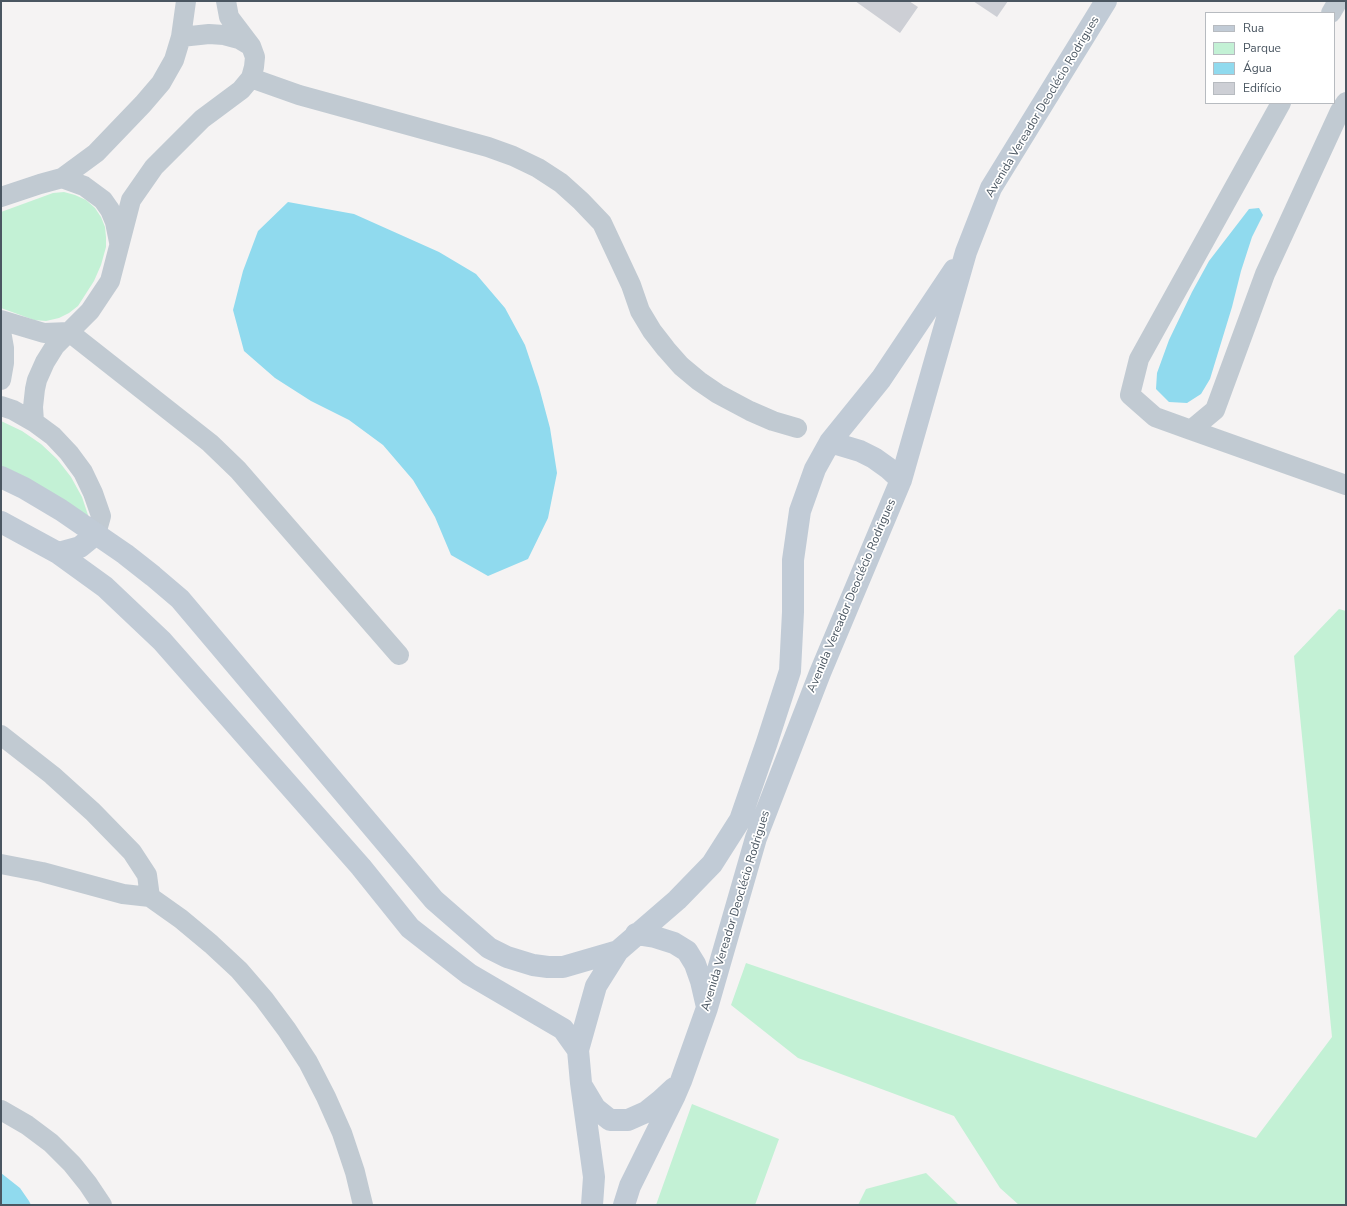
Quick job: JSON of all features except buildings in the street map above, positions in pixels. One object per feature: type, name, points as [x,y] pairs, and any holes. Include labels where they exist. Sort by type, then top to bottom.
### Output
[{"type":"street","points":[[1,198],[62,178],[96,153],[143,104],[161,83],[174,60],[181,37],[186,1]]},
{"type":"street","points":[[34,422],[33,407],[38,380],[48,357],[55,346],[90,311],[110,281],[131,200],[154,166],[202,119],[240,90],[251,78],[255,56],[251,46],[229,17],[226,1]]},
{"type":"street","name":"Avenida Vereador Deoclécio Rodrigues","points":[[624,1205],[630,1186],[681,1081],[707,1008],[756,838],[820,673],[901,480],[966,252],[991,188],[1106,1]]},
{"type":"street","points":[[1332,12],[1338,1]]},
{"type":"street","points":[[181,37],[209,34],[224,35],[239,39],[251,46]]},
{"type":"street","points":[[251,78],[299,95],[488,147],[513,156],[538,168],[561,184],[581,201],[602,223],[631,285],[640,311],[656,337],[681,366],[718,394],[773,421],[797,428]]},
{"type":"street","points":[[1190,430],[1215,410],[1266,274],[1340,111],[1346,102]]},
{"type":"street","points":[[1280,104],[1139,358],[1130,395],[1155,417],[1346,485]]},
{"type":"street","points":[[62,178],[84,186],[102,200],[110,210],[115,222],[119,246]]},
{"type":"street","points":[[592,1205],[594,1177],[578,1050],[596,986],[618,951],[677,900],[712,864],[740,820],[768,742],[790,671],[793,612],[793,560],[800,511],[814,470],[830,442],[881,379],[966,252]]},
{"type":"street","points":[[1,320],[44,333],[69,332],[210,443],[238,470],[399,655]]},
{"type":"street","points":[[1,331],[4,348],[4,363],[1,380]]},
{"type":"street","points":[[1,406],[13,410],[34,422],[53,436],[69,453],[83,472],[93,493],[101,516],[96,534],[80,547],[58,553]]},
{"type":"street","points":[[830,442],[860,451],[874,458],[901,480]]},
{"type":"street","points":[[1,477],[24,488],[61,510],[125,554],[180,599],[434,900],[489,948],[507,957],[548,968],[563,967],[618,951]]},
{"type":"street","points":[[1,522],[58,553],[105,587],[162,641],[362,867],[410,928],[469,974],[563,1028],[578,1050]]},
{"type":"street","points":[[1,735],[52,775],[93,812],[132,852],[147,875],[150,897]]},
{"type":"street","points":[[1,864],[42,872],[123,894],[150,897],[187,924],[239,970],[264,999],[287,1030],[308,1062],[326,1096],[342,1134],[355,1172],[363,1205]]},
{"type":"street","points":[[636,934],[655,937],[674,943],[687,951],[695,964],[701,981],[707,1008]]},
{"type":"street","points":[[581,1083],[594,1108],[610,1120],[628,1120],[646,1112],[681,1081]]},
{"type":"street","points":[[1,1110],[27,1124],[51,1143],[72,1164],[102,1205]]},
{"type":"green space","points":[[64,192],[86,200],[95,208],[105,227],[106,247],[101,265],[94,281],[78,306],[59,318],[46,321],[34,320],[1,308],[1,212],[53,193]]},
{"type":"green space","points":[[1,421],[22,431],[41,444],[57,459],[71,477],[82,497],[89,518],[1,469]]},
{"type":"green space","points":[[1339,609],[1346,611],[1346,1205],[1019,1205],[1000,1188],[954,1116],[798,1058],[731,1005],[746,963],[1256,1138],[1332,1037],[1294,656]]},
{"type":"green space","points":[[692,1104],[779,1139],[755,1205],[656,1205]]},
{"type":"green space","points":[[926,1173],[959,1205],[858,1205],[866,1189]]},
{"type":"water","points":[[288,202],[354,214],[439,252],[476,274],[505,308],[525,345],[539,387],[550,428],[557,473],[548,518],[528,559],[488,576],[451,555],[435,517],[413,480],[383,445],[349,420],[311,401],[275,378],[244,351],[233,310],[243,271],[258,231]]},
{"type":"water","points":[[1259,208],[1263,215],[1252,237],[1241,271],[1232,307],[1210,379],[1201,394],[1187,403],[1169,402],[1156,389],[1157,373],[1169,340],[1209,261],[1249,209]]},
{"type":"water","points":[[1,1173],[20,1188],[31,1205],[1,1205]]}]
